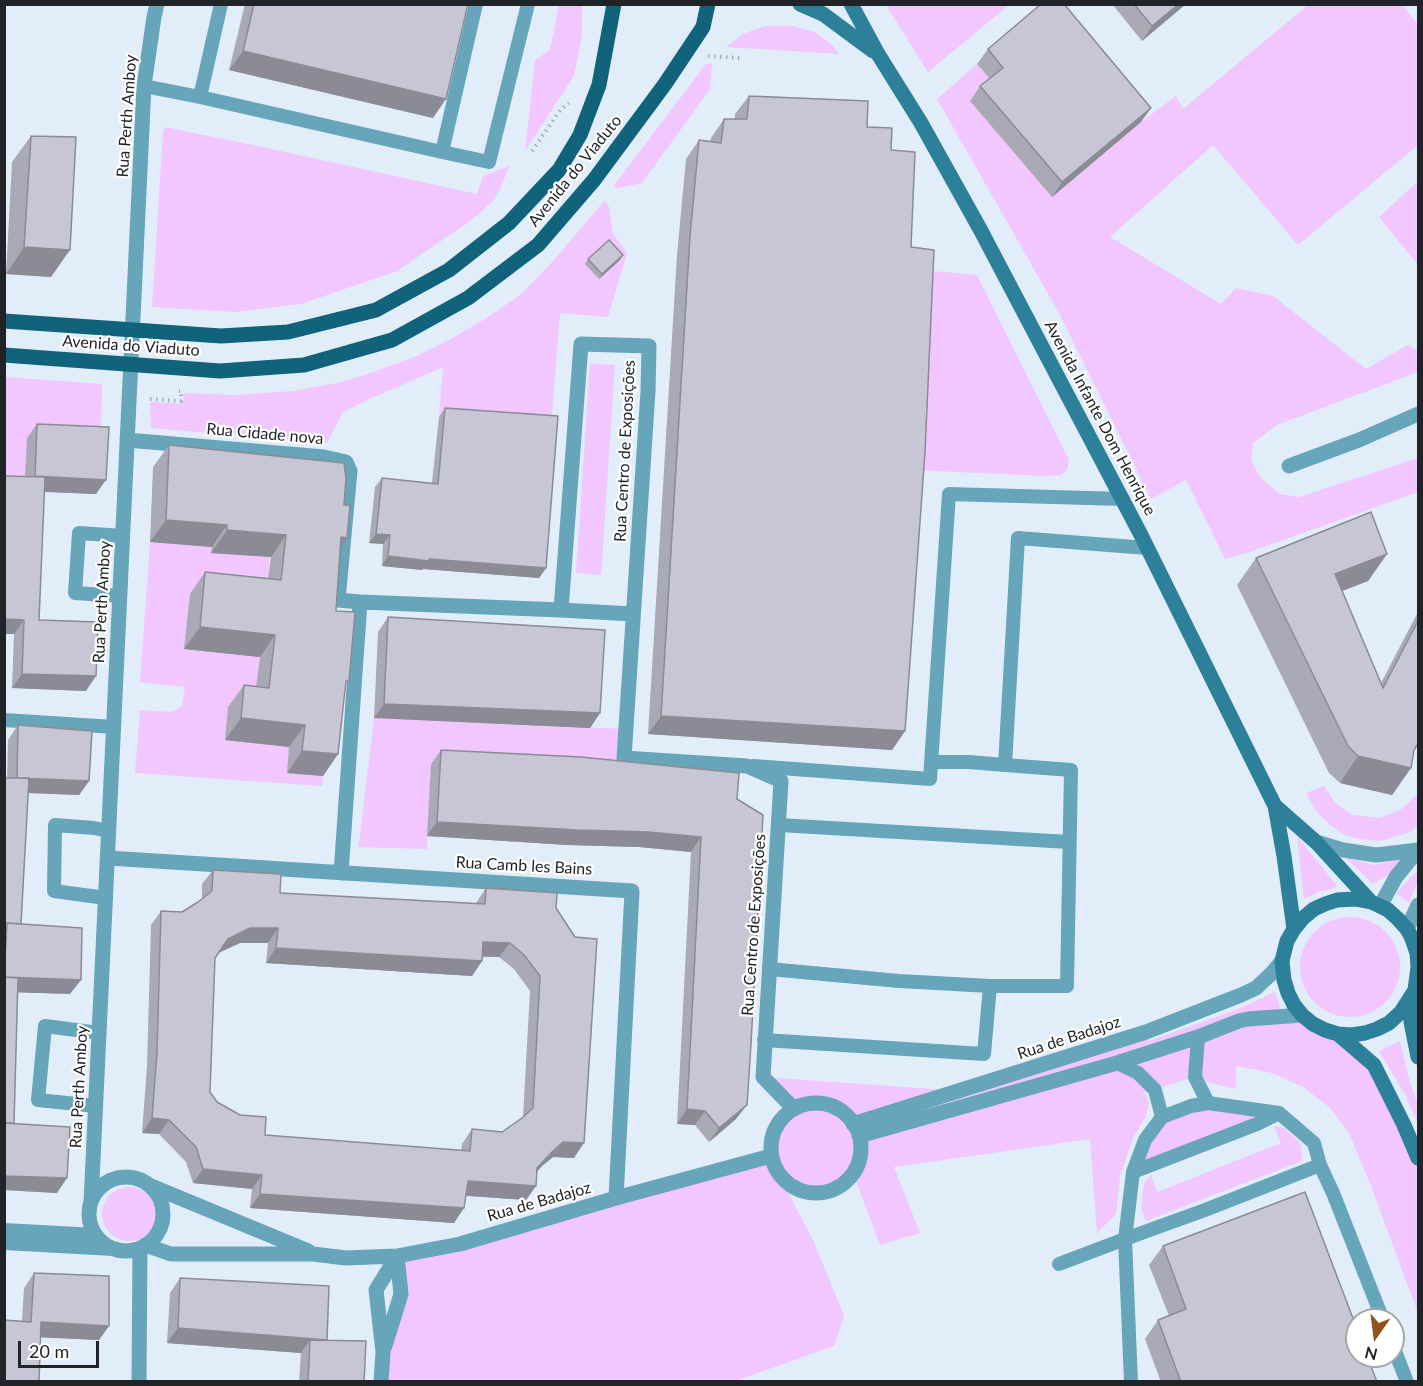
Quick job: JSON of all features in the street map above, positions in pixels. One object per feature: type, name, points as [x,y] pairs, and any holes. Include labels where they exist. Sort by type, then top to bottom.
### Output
[{"type":"main road","name":"Avenida do Viaduto","points":[[4,321],[221,336],[288,332],[376,310],[449,270],[509,223],[559,170],[580,135],[599,85],[614,4]]},
{"type":"main road","name":"Avenida do Viaduto","points":[[4,355],[220,371],[304,365],[392,340],[468,298],[538,245],[594,180],[665,84],[703,27],[708,4]]},
{"type":"main road","name":"Avenida Infante Dom Henrique","points":[[800,4],[823,14],[878,54]]},
{"type":"main road","name":"Avenida Infante Dom Henrique","points":[[850,4],[980,229],[1123,499],[1275,806],[1294,929]]},
{"type":"main road","name":"Avenida Infante Dom Henrique","points":[[1275,806],[1316,842],[1376,904]]},
{"type":"main road","points":[[1415,992],[1401,1012],[1389,1023],[1377,1029],[1358,1034],[1338,1034],[1325,1030],[1302,1015],[1288,993],[1282,961],[1287,940],[1303,918],[1314,909],[1337,900],[1355,899],[1376,904],[1393,914],[1412,935],[1417,953],[1419,966],[1411,1022],[1419,1057]]},
{"type":"main road","points":[[1338,1034],[1374,1065],[1419,1158]]},
{"type":"street","name":"Rua Perth Amboy","points":[[91,1202],[144,86],[157,4]]},
{"type":"street","name":"Rua Centro de Exposições","points":[[561,610],[581,344],[649,346],[624,758],[747,766],[782,781],[763,1077],[794,1109]]},
{"type":"street","points":[[1289,466],[1359,440],[1419,414]]},
{"type":"street","name":"Rua Cidade nova","points":[[127,441],[324,457],[346,462],[350,471],[338,600],[360,602]]},
{"type":"street","points":[[341,873],[360,602],[633,614]]},
{"type":"street","points":[[1316,842],[1342,850],[1376,855],[1418,850]]},
{"type":"street","points":[[1376,904],[1418,850]]},
{"type":"street","name":"Rua Camb les Bains","points":[[108,858],[632,891],[616,1198]]},
{"type":"street","points":[[1412,935],[1419,905]]},
{"type":"street","name":"Rua de Badajoz","points":[[856,1130],[993,1081],[1157,1028],[1241,995],[1256,988],[1282,961]]},
{"type":"street","points":[[856,1130],[1117,1064],[1239,1021],[1302,1015]]},
{"type":"street","points":[[809,1104],[825,1104],[841,1111],[856,1130],[861,1149],[859,1161],[848,1180],[837,1188],[822,1193],[800,1191],[785,1182],[774,1166],[771,1156],[773,1133],[784,1116],[794,1109],[809,1104]]},
{"type":"street","name":"Rua de Badajoz","points":[[313,1254],[346,1258],[397,1256],[460,1244],[771,1156]]},
{"type":"street","points":[[151,1186],[159,1196],[163,1208],[163,1221],[159,1232],[150,1242],[132,1251],[114,1249],[104,1244],[91,1225],[89,1214],[91,1202],[97,1191],[106,1183],[117,1178],[129,1177],[141,1180],[313,1254]]},
{"type":"street","points":[[142,1247],[171,1254],[313,1254]]},
{"type":"street","points":[[139,1382],[142,1247]]},
{"type":"street","points":[[383,1352],[401,1294],[397,1256]]},
{"type":"street","points":[[381,1382],[383,1352],[376,1290],[397,1256]]},
{"type":"lane","points":[[200,97],[221,4]]},
{"type":"lane","points":[[442,152],[476,4]]},
{"type":"lane","points":[[144,86],[489,162],[528,4]]},
{"type":"lane","points":[[747,766],[930,778],[950,494],[1123,499]]},
{"type":"lane","points":[[120,596],[75,593],[79,533],[123,536]]},
{"type":"lane","points":[[1005,765],[1018,538],[1147,548]]},
{"type":"lane","points":[[4,720],[114,727]]},
{"type":"lane","points":[[770,969],[899,981],[990,986],[1067,986],[1071,770],[969,762],[931,762]]},
{"type":"lane","points":[[106,898],[54,891],[55,825],[109,831]]},
{"type":"lane","points":[[779,825],[1070,842]]},
{"type":"lane","points":[[764,1040],[984,1054],[990,986]]},
{"type":"lane","points":[[96,1106],[38,1100],[45,1026],[99,1033]]},
{"type":"lane","points":[[1198,1037],[1195,1077],[1208,1103]]},
{"type":"lane","points":[[1117,1064],[1138,1073],[1155,1090],[1162,1117]]},
{"type":"lane","points":[[1131,1382],[1125,1239],[1133,1172],[1145,1140],[1162,1117],[1191,1106],[1208,1103],[1279,1113],[1314,1143],[1320,1165],[1378,1308]]},
{"type":"lane","points":[[1133,1172],[1257,1124],[1279,1113]]},
{"type":"lane","points":[[1059,1264],[1320,1165]]},
{"type":"lane","points":[[4,1230],[96,1235]]},
{"type":"lane","points":[[4,1243],[114,1249]]},
{"type":"lane","points":[[1402,1368],[1407,1382]]},
{"type":"path","points":[[708,56],[740,58]]},
{"type":"path","points":[[532,151],[561,110],[572,101]]},
{"type":"path","points":[[148,389],[147,399],[181,401],[181,391],[170,390]]},
{"type":"shaded area","points":[[559,5],[582,5],[582,35],[574,76],[525,151],[535,60],[550,50]]},
{"type":"shaded area","points":[[886,5],[1009,5],[928,72]]},
{"type":"shaded area","points":[[1308,5],[1402,5],[1418,24],[1418,145],[1298,245],[1213,145],[1110,237],[1221,304],[1236,288],[1273,296],[1366,369],[1408,345],[1418,351],[1418,372],[1277,425],[1253,443],[1251,460],[1260,477],[1279,494],[1299,497],[1418,458],[1418,492],[1225,559],[1186,480],[1151,499],[1059,313],[937,99],[977,64],[993,82],[1052,197],[1141,122],[1176,96],[1183,109]]},
{"type":"shaded area","points":[[765,26],[793,26],[815,32],[832,45],[839,54],[726,47],[743,34]]},
{"type":"shaded area","points":[[712,63],[710,89],[642,183],[613,187],[706,64]]},
{"type":"shaded area","points":[[165,127],[477,194],[483,176],[509,166],[493,201],[469,222],[397,271],[301,304],[235,312],[152,307]]},
{"type":"shaded area","points":[[1418,181],[1418,265],[1379,217]]},
{"type":"shaded area","points":[[605,200],[609,207],[613,234],[627,253],[608,317],[560,313],[551,426],[439,417],[443,367],[343,412],[327,443],[151,428],[150,402],[183,404],[184,393],[236,395],[293,391],[337,383],[412,358],[449,340],[520,295],[554,260]]},
{"type":"shaded area","points":[[922,270],[977,275],[1069,460],[1067,470],[1061,475],[913,470]]},
{"type":"shaded area","points":[[590,364],[615,365],[601,575],[576,573]]},
{"type":"shaded area","points":[[5,377],[102,384],[101,438],[25,491],[5,490]]},
{"type":"shaded area","points":[[150,542],[192,545],[271,545],[256,694],[226,740],[289,747],[323,776],[322,786],[135,773],[140,710],[171,712],[182,706],[185,687],[140,682]]},
{"type":"shaded area","points":[[374,718],[626,729],[621,777],[431,765],[427,849],[357,847]]},
{"type":"shaded area","points":[[1324,786],[1335,803],[1353,815],[1380,818],[1402,809],[1415,796],[1418,798],[1418,825],[1411,832],[1380,841],[1358,839],[1343,834],[1317,812],[1306,793]]},
{"type":"shaded area","points":[[1297,836],[1338,887],[1304,899]]},
{"type":"shaded area","points":[[1346,858],[1374,865],[1405,858],[1387,876],[1373,884]]},
{"type":"shaded area","points":[[1418,870],[1418,881],[1409,903],[1396,893]]},
{"type":"shaded area","points":[[1350,917],[1369,920],[1386,931],[1397,948],[1400,967],[1397,986],[1386,1003],[1369,1014],[1350,1017],[1331,1014],[1314,1003],[1303,986],[1300,967],[1303,948],[1314,931],[1331,920]]},
{"type":"shaded area","points":[[1275,992],[1281,1010],[1198,1037],[1302,1015],[1374,1065],[1418,1158],[1418,1313],[1349,1133],[1329,1107],[1303,1087],[1272,1073],[1236,1066],[1236,1089],[1195,1077],[1144,1092],[1149,1103],[1146,1116],[1133,1138],[1120,1176],[1116,1214],[1097,1233],[1090,1139],[894,1167],[920,1233],[880,1245],[853,1173],[859,1161],[861,1148],[859,1136],[852,1121],[841,1111],[825,1104],[809,1104],[794,1109],[763,1077],[960,1091],[1146,1032],[1149,1041],[1238,1009]]},
{"type":"shaded area","points":[[1400,1041],[1418,1104],[1418,1124],[1406,1096],[1379,1051]]},
{"type":"shaded area","points":[[1191,1106],[1279,1113],[1133,1172],[1162,1117]]},
{"type":"shaded area","points":[[816,1108],[831,1111],[844,1120],[853,1133],[856,1148],[853,1163],[844,1176],[831,1185],[816,1188],[801,1185],[788,1176],[779,1163],[776,1148],[779,1133],[788,1120],[801,1111]]},
{"type":"shaded area","points":[[1274,1126],[1284,1128],[1301,1144],[1302,1161],[1146,1221],[1142,1211],[1142,1198],[1144,1183],[1151,1175],[1157,1192],[1281,1143]]},
{"type":"shaded area","points":[[771,1156],[813,1240],[844,1316],[834,1346],[735,1381],[381,1382],[401,1294],[397,1256]]},
{"type":"shaded area","points":[[129,1187],[139,1189],[148,1195],[154,1204],[156,1214],[154,1224],[148,1233],[139,1239],[129,1241],[119,1239],[110,1233],[104,1224],[102,1214],[104,1204],[110,1195],[119,1189]]},
{"type":"building","points":[[254,4],[468,4],[446,99],[243,51]]},
{"type":"building","points":[[1041,4],[1064,4],[1151,108],[1062,182],[980,86],[1003,68],[988,49]]},
{"type":"building","points":[[1134,4],[1179,4],[1152,26]]},
{"type":"building","points":[[749,96],[868,101],[867,127],[892,128],[891,150],[915,152],[911,247],[934,250],[925,452],[905,731],[661,716],[690,236],[699,140],[721,143],[724,119],[747,119]]},
{"type":"building","points":[[31,136],[76,137],[70,250],[24,247]]},
{"type":"building","points":[[609,240],[623,255],[602,274],[588,259]]},
{"type":"building","points":[[445,408],[558,416],[546,568],[429,559],[429,561],[388,556],[390,535],[376,534],[382,478],[438,484]]},
{"type":"building","points":[[37,424],[109,427],[106,480],[35,476]]},
{"type":"building","points":[[169,445],[344,463],[346,478],[344,505],[350,505],[347,538],[341,537],[336,611],[355,612],[349,681],[346,681],[338,754],[302,751],[305,725],[241,718],[244,685],[269,688],[275,635],[200,627],[205,572],[281,580],[286,535],[227,530],[227,525],[166,520]]},
{"type":"building","points":[[4,476],[45,477],[39,620],[98,622],[96,676],[22,674],[24,620],[4,619]]},
{"type":"building","points":[[1371,512],[1387,554],[1335,574],[1383,688],[1419,619],[1419,742],[1414,750],[1411,768],[1358,756],[1348,746],[1256,558]]},
{"type":"building","points":[[388,617],[605,630],[600,713],[384,704]]},
{"type":"building","points":[[18,725],[92,731],[89,781],[17,778]]},
{"type":"building","points":[[441,750],[581,757],[739,773],[737,799],[763,815],[751,1044],[747,1105],[719,1128],[705,1111],[687,1109],[701,837],[649,832],[437,822]]},
{"type":"building","points":[[4,778],[29,778],[21,924],[4,923]]},
{"type":"building","points":[[213,870],[281,874],[280,893],[485,904],[486,888],[557,893],[556,908],[575,937],[597,939],[584,1143],[563,1142],[537,1168],[536,1186],[468,1181],[464,1208],[260,1194],[262,1175],[203,1169],[196,1147],[169,1120],[152,1118],[157,1052],[161,911],[182,912],[212,891]],"holes":[[[250,928],[278,928],[276,948],[482,961],[483,942],[510,943],[524,955],[540,976],[533,1108],[502,1132],[472,1129],[470,1151],[265,1135],[266,1117],[240,1115],[217,1102],[210,1092],[215,958],[228,939]]]},
{"type":"building","points":[[7,923],[82,928],[81,980],[4,977]]},
{"type":"building","points":[[4,977],[18,978],[14,1123],[4,1123]]},
{"type":"building","points":[[4,1123],[70,1127],[67,1178],[4,1176]]},
{"type":"building","points":[[1305,1192],[1349,1308],[1345,1308],[1345,1368],[1372,1368],[1377,1382],[1181,1382],[1158,1320],[1186,1309],[1163,1246]]},
{"type":"building","points":[[34,1273],[109,1276],[109,1326],[41,1322],[39,1382],[4,1382],[4,1320],[31,1322]]},
{"type":"building","points":[[180,1278],[329,1286],[327,1340],[178,1328]]},
{"type":"building","points":[[310,1340],[366,1341],[364,1382],[308,1382]]}]
